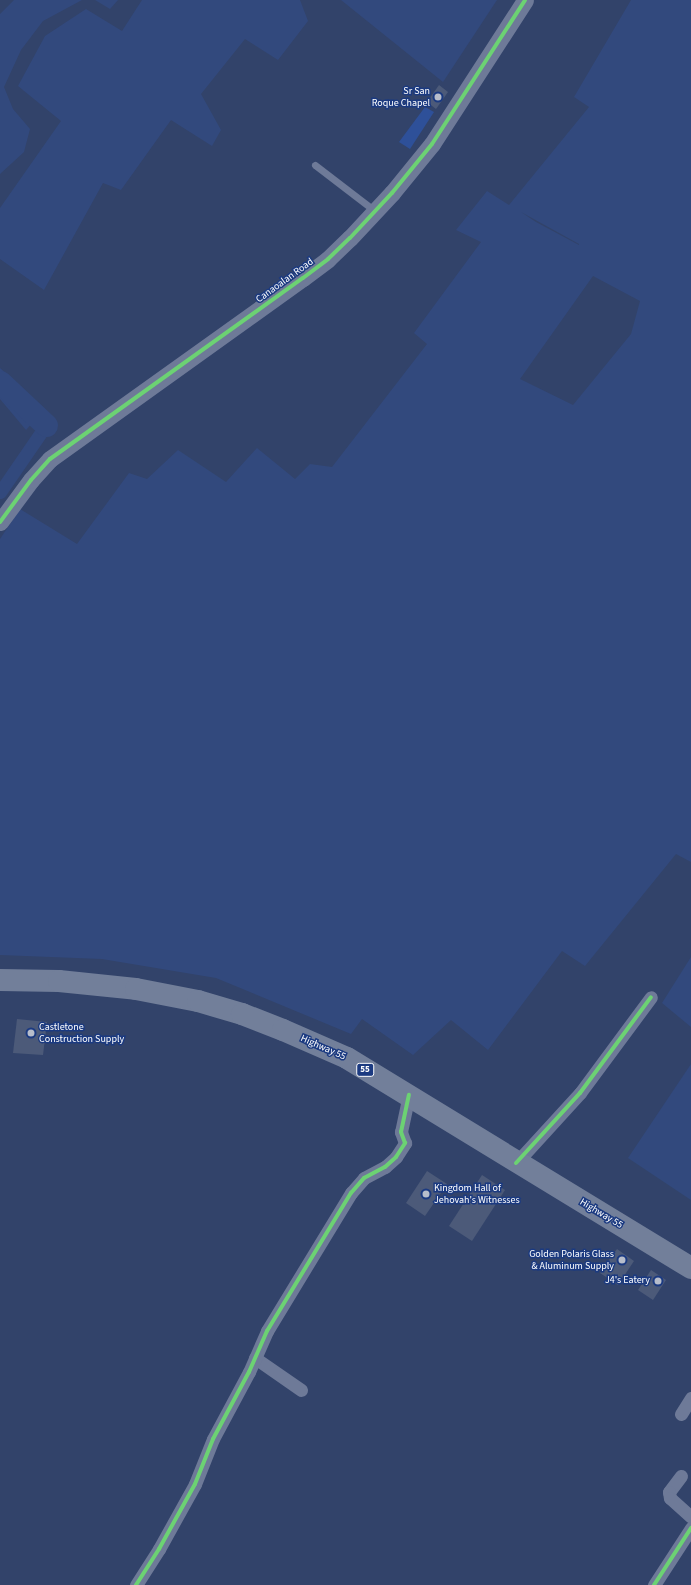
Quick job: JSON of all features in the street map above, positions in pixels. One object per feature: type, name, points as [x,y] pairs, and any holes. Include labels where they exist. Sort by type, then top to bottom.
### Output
[{"type":"highway","name":"Highway 55","points":[[0,980],[59,981],[136,989],[198,1001],[235,1012],[346,1058],[516,1163],[691,1268]]},
{"type":"street","name":"Canaoalan Road","points":[[0,522],[50,459],[328,259],[375,211],[432,144],[525,0]]},
{"type":"street","points":[[516,1163],[580,1093],[651,997]]},
{"type":"street","points":[[136,1585],[159,1549],[195,1484],[213,1439],[249,1372],[268,1331],[351,1193],[364,1178],[385,1167],[396,1157],[405,1142],[402,1132],[409,1096]]},
{"type":"street","points":[[255,1358],[301,1390]]},
{"type":"street","points":[[681,1414],[691,1398]]},
{"type":"street","points":[[681,1476],[669,1492],[670,1498],[691,1517]]},
{"type":"street","points":[[654,1585],[691,1528]]},
{"type":"lane","points":[[315,165],[375,211]]},
{"type":"shaded area","points":[[14,0],[82,0],[43,21],[21,50],[4,87],[13,109],[30,129],[24,152],[0,174],[0,14]]},
{"type":"shaded area","points":[[95,0],[118,0],[110,9]]},
{"type":"shaded area","points":[[142,0],[300,0],[308,21],[278,60],[245,39],[201,94],[221,130],[212,146],[171,120],[121,190],[103,183],[44,290],[0,259],[0,208],[61,121],[18,86],[45,36],[86,9],[122,31]]},
{"type":"shaded area","points":[[341,0],[497,0],[443,82]]},
{"type":"shaded area","points":[[631,0],[691,0],[691,862],[676,854],[585,966],[562,951],[488,1050],[451,1020],[413,1055],[362,1019],[351,1034],[216,978],[102,959],[0,955],[0,539],[20,509],[77,544],[129,473],[147,479],[178,450],[226,482],[257,448],[295,479],[310,464],[332,467],[427,344],[414,333],[481,242],[456,230],[487,191],[509,205],[589,107],[574,97]],"holes":[[[521,212],[579,244],[579,245],[536,222]],[[593,276],[640,301],[631,334],[573,405],[520,379]]]},
{"type":"shaded area","points":[[425,107],[434,112],[410,149],[399,142]]},
{"type":"shaded area","points":[[0,368],[45,409],[26,430],[0,399]]},
{"type":"shaded area","points":[[691,957],[691,1027],[662,1003]]},
{"type":"shaded area","points":[[691,1064],[691,1200],[628,1158]]},
{"type":"building","name":"Sr San Roque Chapel","points":[[439,85],[448,92],[436,109],[427,102]]},
{"type":"building","points":[[17,1019],[47,1022],[43,1055],[13,1053]]},
{"type":"building","name":"Kingdom Hall of Jehovah's Witnesses","points":[[427,1171],[447,1184],[425,1216],[406,1203]]},
{"type":"building","points":[[482,1175],[505,1190],[472,1241],[449,1226]]},
{"type":"building","points":[[617,1249],[634,1261],[618,1285],[600,1273]]},
{"type":"building","points":[[651,1270],[666,1280],[653,1300],[638,1290]]},
{"type":"waterway","points":[[0,382],[46,425]]},
{"type":"waterway","points":[[0,492],[46,425]]},
{"type":"cycle path","points":[[0,522],[31,480],[50,459],[303,278],[328,259],[350,238],[392,193],[432,144],[525,0]]},
{"type":"cycle path","points":[[516,1163],[580,1093],[651,997]]},
{"type":"cycle path","points":[[136,1585],[159,1549],[195,1484],[213,1439],[249,1372],[267,1331],[351,1193],[364,1178],[385,1167],[396,1157],[405,1143],[401,1132],[409,1095]]},
{"type":"cycle path","points":[[654,1585],[691,1528]]},
{"type":"place","name":"Sr San Roque Chapel","points":[[438,97]]},
{"type":"place","name":"Castletone Construction Supply","points":[[31,1033]]},
{"type":"place","name":"Kingdom Hall of Jehovah's Witnesses","points":[[426,1194]]},
{"type":"place","name":"Golden Polaris Glass & Aluminum Supply","points":[[622,1260]]},
{"type":"place","name":"J4's Eatery","points":[[658,1281]]}]
